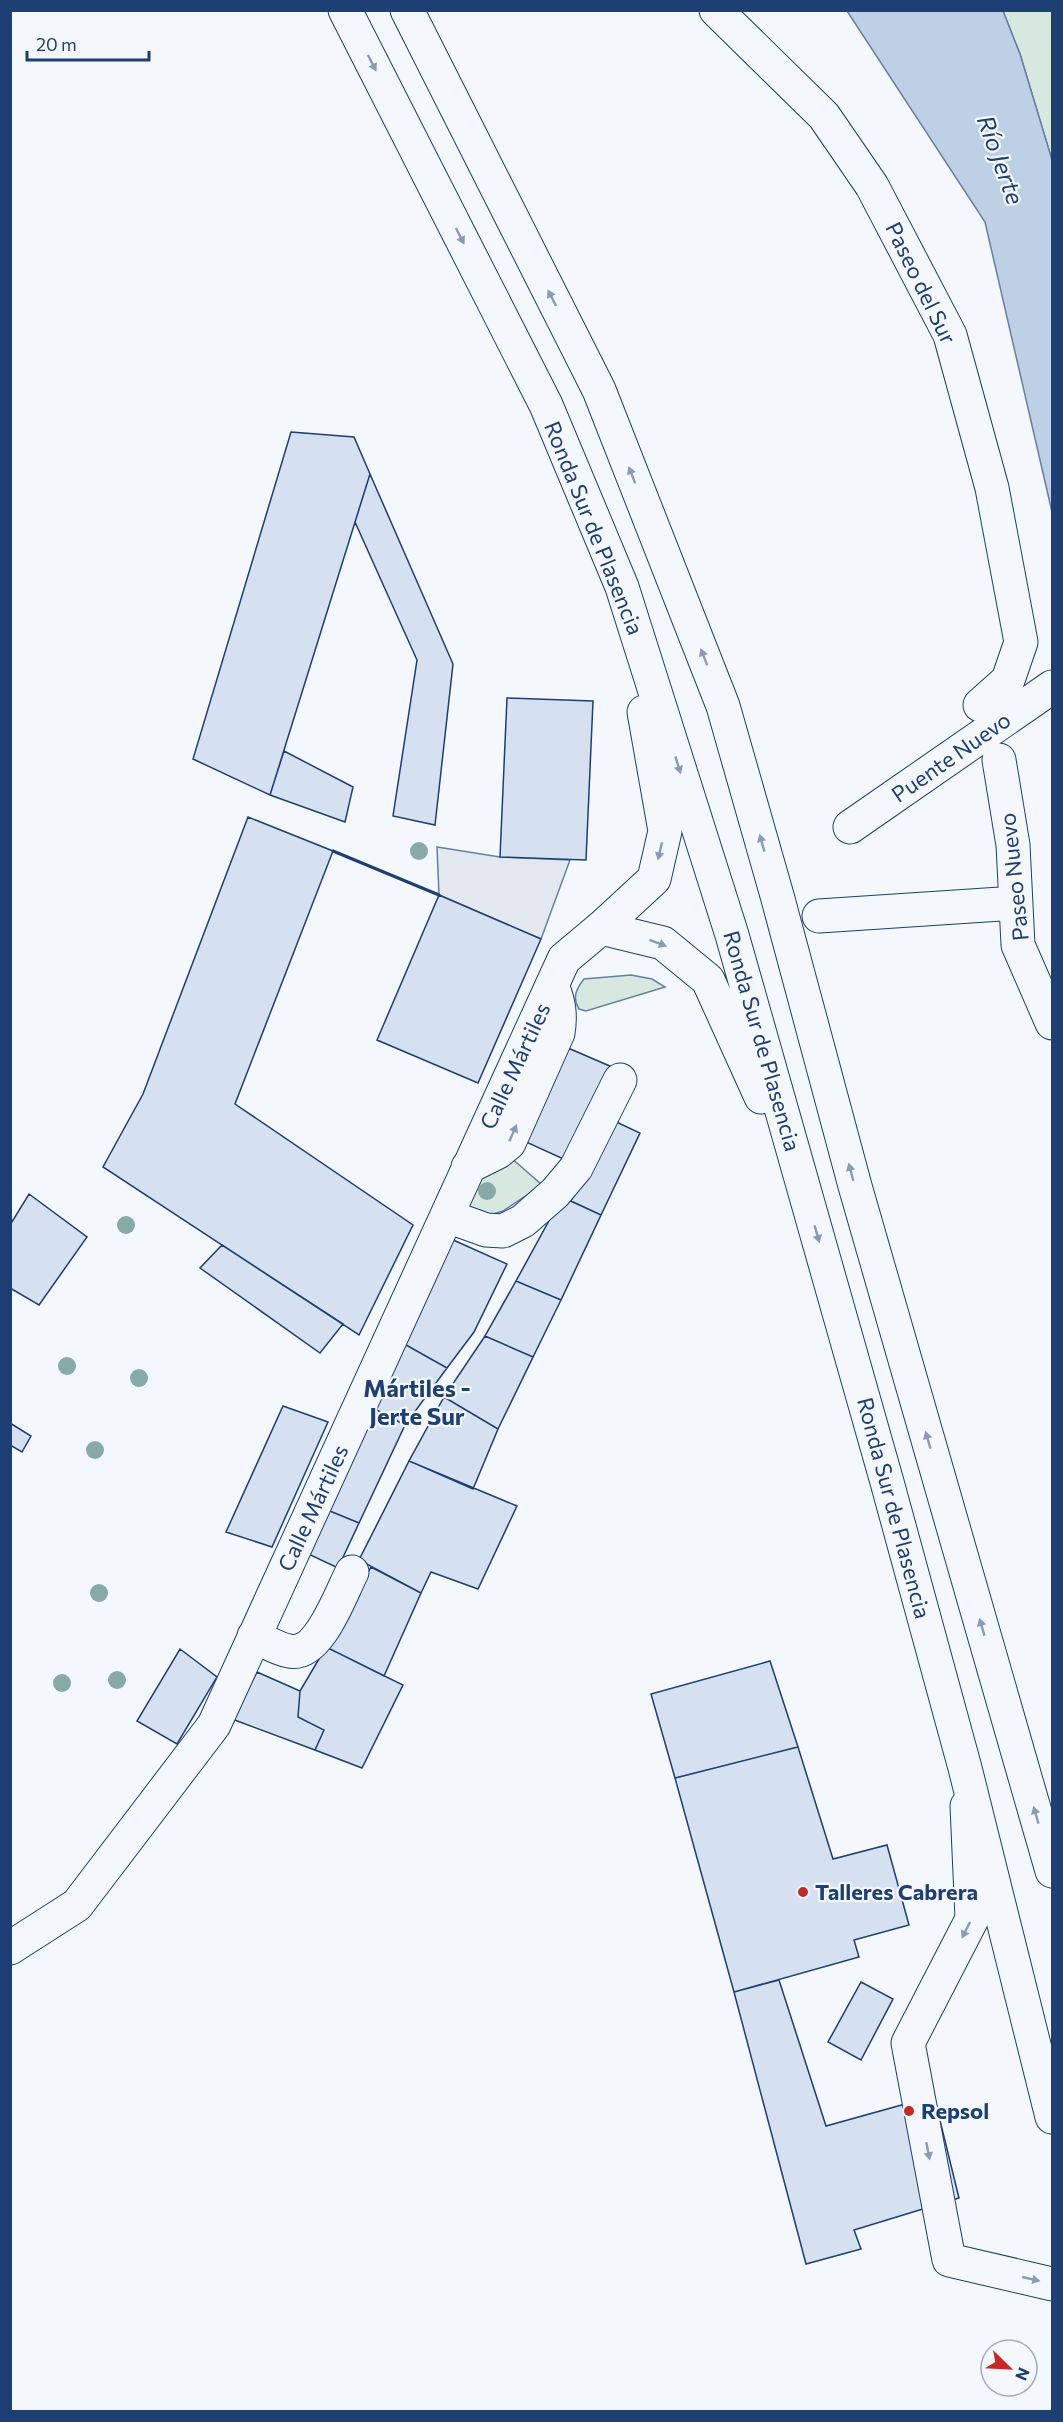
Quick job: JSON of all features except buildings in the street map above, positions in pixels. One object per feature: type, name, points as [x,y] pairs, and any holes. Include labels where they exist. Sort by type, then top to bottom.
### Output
[{"type":"main road","name":"Ronda Sur de Plasencia","points":[[345,10],[546,405],[622,586],[732,935],[807,1197],[965,1768],[1053,2117]]},
{"type":"main road","points":[[407,10],[599,390],[723,706],[778,899],[855,1186],[1053,1871]]},
{"type":"main road","name":"Paseo del Sur","points":[[716,10],[824,116],[872,186],[950,335],[992,488],[1021,642],[1008,680],[980,705]]},
{"type":"main road","name":"Calle Mártiles","points":[[10,1948],[77,1905],[214,1725],[468,1167],[498,1152],[508,1143],[513,1133],[558,1033],[559,1001],[552,985],[564,959],[602,928],[654,879],[664,831],[622,586]]},
{"type":"main road","name":"Puente Nuevo","points":[[850,826],[1053,687]]},
{"type":"main road","name":"Paseo Nuevo","points":[[999,760],[1013,845],[1018,945],[1053,1023]]},
{"type":"main road","points":[[819,916],[1016,903]]},
{"type":"main road","points":[[602,928],[663,943],[708,980],[807,1197]]},
{"type":"main road","points":[[447,1216],[494,1231],[503,1231],[523,1221],[555,1193],[576,1168],[620,1080]]},
{"type":"main road","points":[[254,1636],[290,1652],[309,1646],[320,1635],[352,1572]]},
{"type":"main road","points":[[965,1768],[972,1919],[908,2043],[949,2260],[1053,2284]]},
{"type":"shaded area","points":[[1003,11],[1052,11],[1052,160],[1020,54]]},
{"type":"shaded area","points":[[437,847],[500,857],[570,860],[541,939],[439,895]]},
{"type":"shaded area","points":[[631,975],[652,979],[665,987],[586,1011],[579,1009],[576,994],[584,979]]},
{"type":"shaded area","points":[[509,1156],[542,1185],[503,1211],[490,1215],[461,1206],[477,1174]]},
{"type":"water","name":"Río Jerte","points":[[847,11],[1003,11],[1020,54],[1052,160],[1052,512],[985,222]]},
{"type":"wall","points":[[333,851],[439,895]]},
{"type":"place","name":"Talleres Cabrera","points":[[803,1892]]},
{"type":"place","name":"Repsol","points":[[909,2111]]},
{"type":"district","name":"Mártiles - Jerte Sur","points":[[417,1403]]}]
